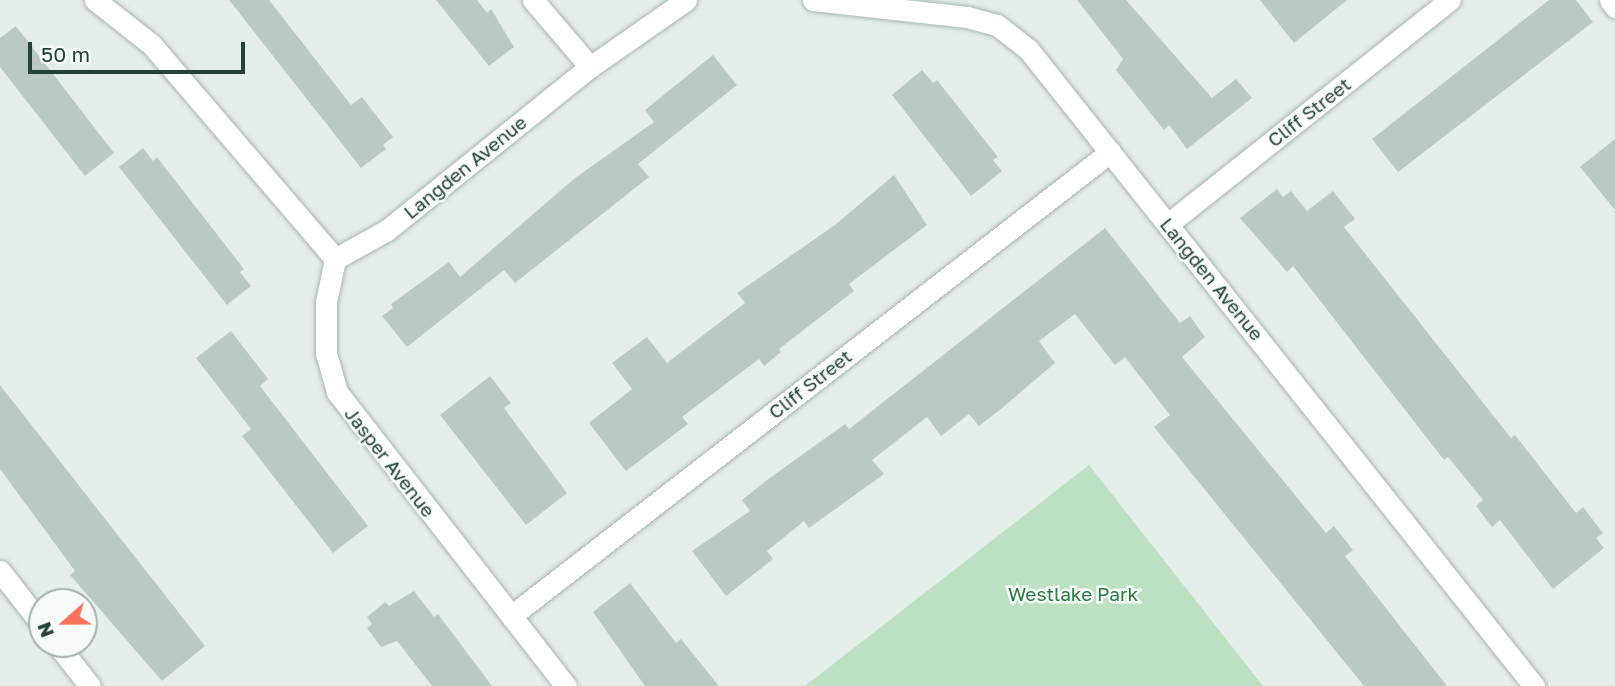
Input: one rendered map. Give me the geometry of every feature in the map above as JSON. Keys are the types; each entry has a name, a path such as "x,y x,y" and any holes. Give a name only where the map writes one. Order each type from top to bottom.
{"street":[{"path":"95,0 151,44 335,259"},
{"path":"533,0 590,67"},
{"name":"Langden Avenue","path":"335,259 387,230 590,67 685,0"},
{"name":"Langden Avenue","path":"813,0 997,25 1028,49 1534,686"},
{"name":"Cliff Street","path":"1168,224 1450,0"},
{"path":"1609,0 1615,7"},
{"name":"Cliff Street","path":"511,616 1110,152"},
{"name":"Jasper Avenue","path":"335,259 326,302 326,353 337,392 566,686"},
{"path":"0,571 28,607"},
{"path":"68,658 90,686"}],"green space":[{"name":"Westlake Park","path":"1089,465 1263,686 805,686"}],"building":[{"path":"229,0 269,0 351,105 362,97 393,137 383,145 386,149 361,168"},
{"path":"436,0 477,0 487,13 491,9 514,47 489,66"},
{"path":"1077,0 1126,0 1212,98 1236,79 1252,98 1187,149 1169,125 1164,130 1116,70 1123,59"},
{"path":"1260,0 1347,0 1294,43"},
{"path":"1549,0 1576,0 1593,22 1398,172 1372,139"},
{"path":"16,26 114,153 85,176 0,67 0,38"},
{"path":"713,55 737,85 638,164 649,177 515,283 504,270 407,347 382,316 393,308 391,304 449,262 460,277 575,178 654,122 645,110"},
{"path":"922,70 933,83 937,80 998,157 993,160 1002,171 971,196 892,95"},
{"path":"1615,139 1615,210 1580,167"},
{"path":"143,148 153,161 157,157 244,269 240,272 251,286 227,305 119,167"},
{"path":"894,175 927,225 849,284 854,291 779,349 781,352 764,366 759,359 682,417 688,424 626,471 589,423 632,389 612,363 647,337 667,363 745,303 737,293 835,225"},
{"path":"1277,189 1283,197 1291,191 1307,211 1333,191 1355,219 1344,227 1511,438 1515,435 1576,513 1583,507 1603,533 1596,538 1604,548 1553,589 1500,520 1492,527 1476,506 1483,500 1448,457 1444,460 1293,266 1287,272 1240,218"},
{"path":"1105,228 1180,323 1190,316 1205,337 1182,357 1326,533 1334,526 1353,550 1345,556 1447,686 1364,686 1154,427 1170,415 1125,357 1115,365 1075,314 1039,341 1055,363 1002,408 979,426 969,414 941,436 927,417 872,460 884,474 809,528 804,521 767,551 773,559 726,596 692,551 750,511 742,500 767,480 845,424 849,429"},
{"path":"231,331 268,379 260,386 368,526 333,553 242,436 251,429 196,358"},
{"path":"490,376 511,403 504,408 567,493 526,525 440,415"},
{"path":"0,385 205,646 162,681 98,607 98,588 81,588 70,575 75,571 0,469"},
{"path":"630,583 676,643 681,639 719,686 645,686 593,612"},
{"path":"414,591 434,617 438,614 492,686 432,686 397,641 381,647 367,628 372,624 367,617 385,602 389,606"}]}
